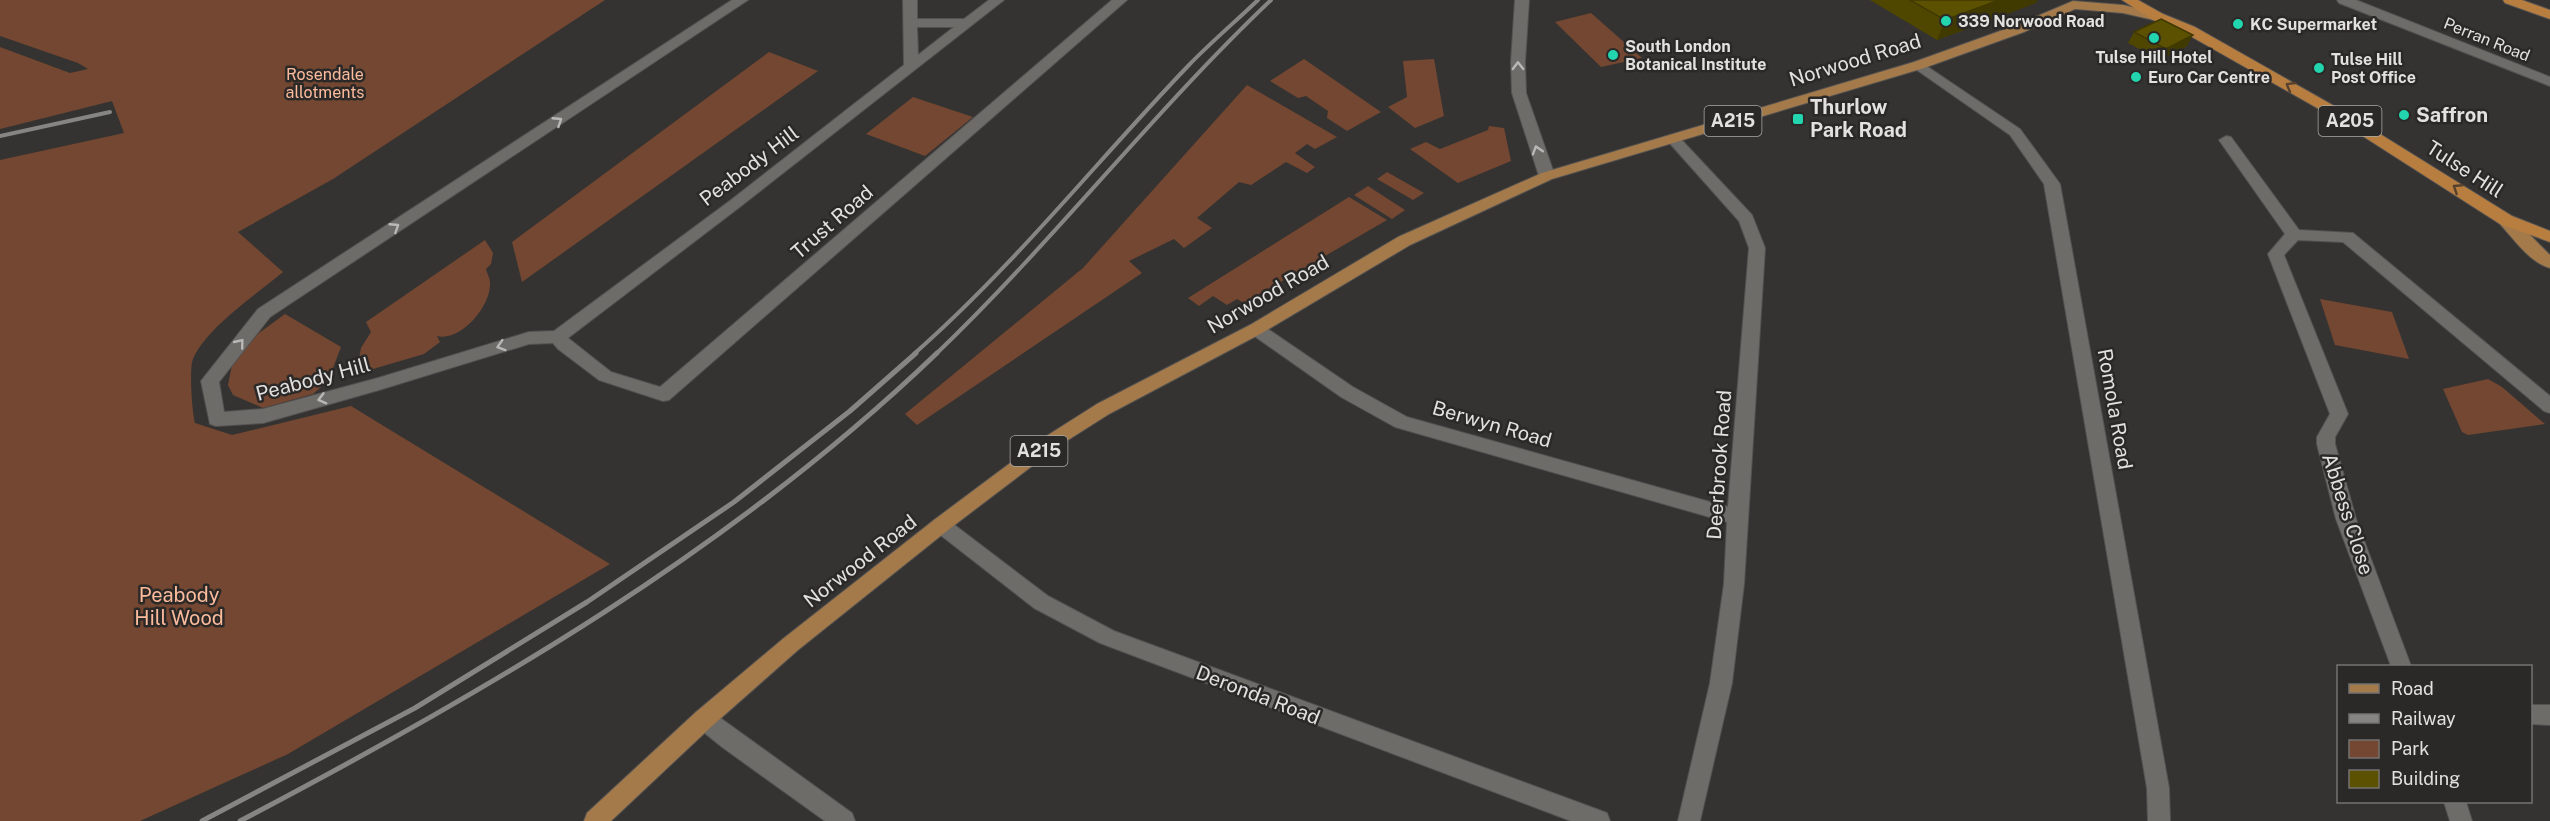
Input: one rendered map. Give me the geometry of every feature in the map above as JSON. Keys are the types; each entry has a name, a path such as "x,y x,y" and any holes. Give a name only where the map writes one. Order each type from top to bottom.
{"highway":[{"name":"Tulse Hill","path":"2129,0 2158,17 2190,30 2338,114 2506,220"},
{"name":"A205","path":"2154,0 2190,30"},
{"path":"2510,0 2550,15"},
{"name":"A205","path":"2506,220 2550,237"}],"main road":[{"name":"Norwood Road","path":"595,821 704,719 791,644 941,525 1051,442 1103,409 1256,329 1404,241 1547,176 1919,65 2019,29 2074,2 2158,17"},
{"name":"Tulse Hill","path":"2506,220 2528,245 2550,263"}],"street":[{"name":"Peabody Hill","path":"741,0 264,313 210,381 216,419 263,416 379,384 529,338 558,337 997,0"},
{"path":"910,0 911,68"},
{"name":"Trust Road","path":"558,337 564,345 605,376 663,395 1120,0"},
{"path":"1522,0 1518,62 1519,93 1547,176"},
{"name":"Perran Road","path":"2344,0 2550,82"},
{"path":"910,23 968,23"},
{"name":"Romola Road","path":"1919,65 2015,132 2052,184 2158,788 2159,821"},
{"name":"Deerbrook Road","path":"1672,139 1746,219 1757,248 1734,584 1721,683 1689,821"},
{"path":"2226,140 2294,235 2347,237 2550,406"},
{"name":"Abbess Close","path":"2294,235 2276,254 2339,414 2326,437 2326,444 2346,519 2401,665"},
{"name":"Berwyn Road","path":"1256,329 1347,392 1401,422 1737,517"},
{"name":"Deronda Road","path":"941,525 1041,602 1107,638 1599,821"},
{"path":"2532,714 2550,715"},
{"path":"704,719 844,821"},
{"path":"2455,803 2461,821"}],"green space":[{"name":"Peabody Hill Wood","path":"0,0 605,0 333,179 238,232 283,272 233,312 209,335 193,359 191,380 195,423 232,435 351,406 610,564 288,754 140,821 0,821 0,160 124,133 112,101 0,129 0,47 70,73 88,69 78,63 0,36"},
{"path":"1591,13 1642,58 1601,67 1555,22"},
{"path":"769,52 818,71 522,282 512,242"},
{"path":"1304,59 1381,112 1347,131 1327,118 1328,111 1306,96 1298,98 1270,81"},
{"path":"1434,59 1444,116 1415,128 1388,107 1407,97 1403,61"},
{"path":"1247,85 1337,137 1315,149 1307,144 1295,153 1315,167 1307,173 1286,162 1251,185 1239,182 1197,218 1212,228 1184,248 1174,239 1129,261 1142,273 917,425 905,414 1083,268"},
{"path":"913,97 973,117 925,156 866,134"},
{"path":"1489,126 1504,128 1511,161 1458,183 1410,149 1426,142 1440,149 1488,130"},
{"path":"1387,172 1424,193 1413,200 1377,179"},
{"path":"1368,186 1405,210 1392,219 1354,195"},
{"path":"1349,197 1387,220 1244,303 1237,299 1227,305 1213,296 1199,306 1188,298"},
{"path":"485,240 493,253 491,264 486,269 490,280 489,291 486,301 473,320 456,333 437,336 440,342 424,354 356,374 361,348 371,332 366,322"},
{"path":"2320,299 2392,312 2409,359 2335,345"},
{"path":"285,314 341,347 328,381 313,394 263,408 233,395 228,385 233,360 259,333"},
{"path":"2488,379 2502,387 2545,424 2468,435 2462,432 2443,389"}],"building":[{"path":"1910,0 1999,0 1945,20"},
{"path":"2161,19 2193,35 2166,49 2134,32"}],"railway":[{"path":"914,354 1020,250 1188,66 1258,0"},
{"path":"937,353 1021,267 1185,87 1271,0"},
{"path":"0,136 110,112"},
{"path":"202,821 415,708 587,602 734,502 850,411 916,353"},
{"path":"240,821 333,772 516,667 693,552 777,490 859,424 937,353"}],"place":[{"name":"339 Norwood Road","path":"1946,21"},
{"name":"KC Supermarket","path":"2238,24"},
{"name":"Tulse Hill Hotel","path":"2154,38"},
{"name":"South London Botanical Institute","path":"1613,55"},
{"name":"Tulse Hill Post Office","path":"2319,68"},
{"name":"Euro Car Centre","path":"2136,77"},
{"name":"Saffron","path":"2404,115"},
{"name":"Thurlow Park Road","path":"1798,119"}],"park label":[{"name":"Rosendale allotments","path":"325,83"}]}
